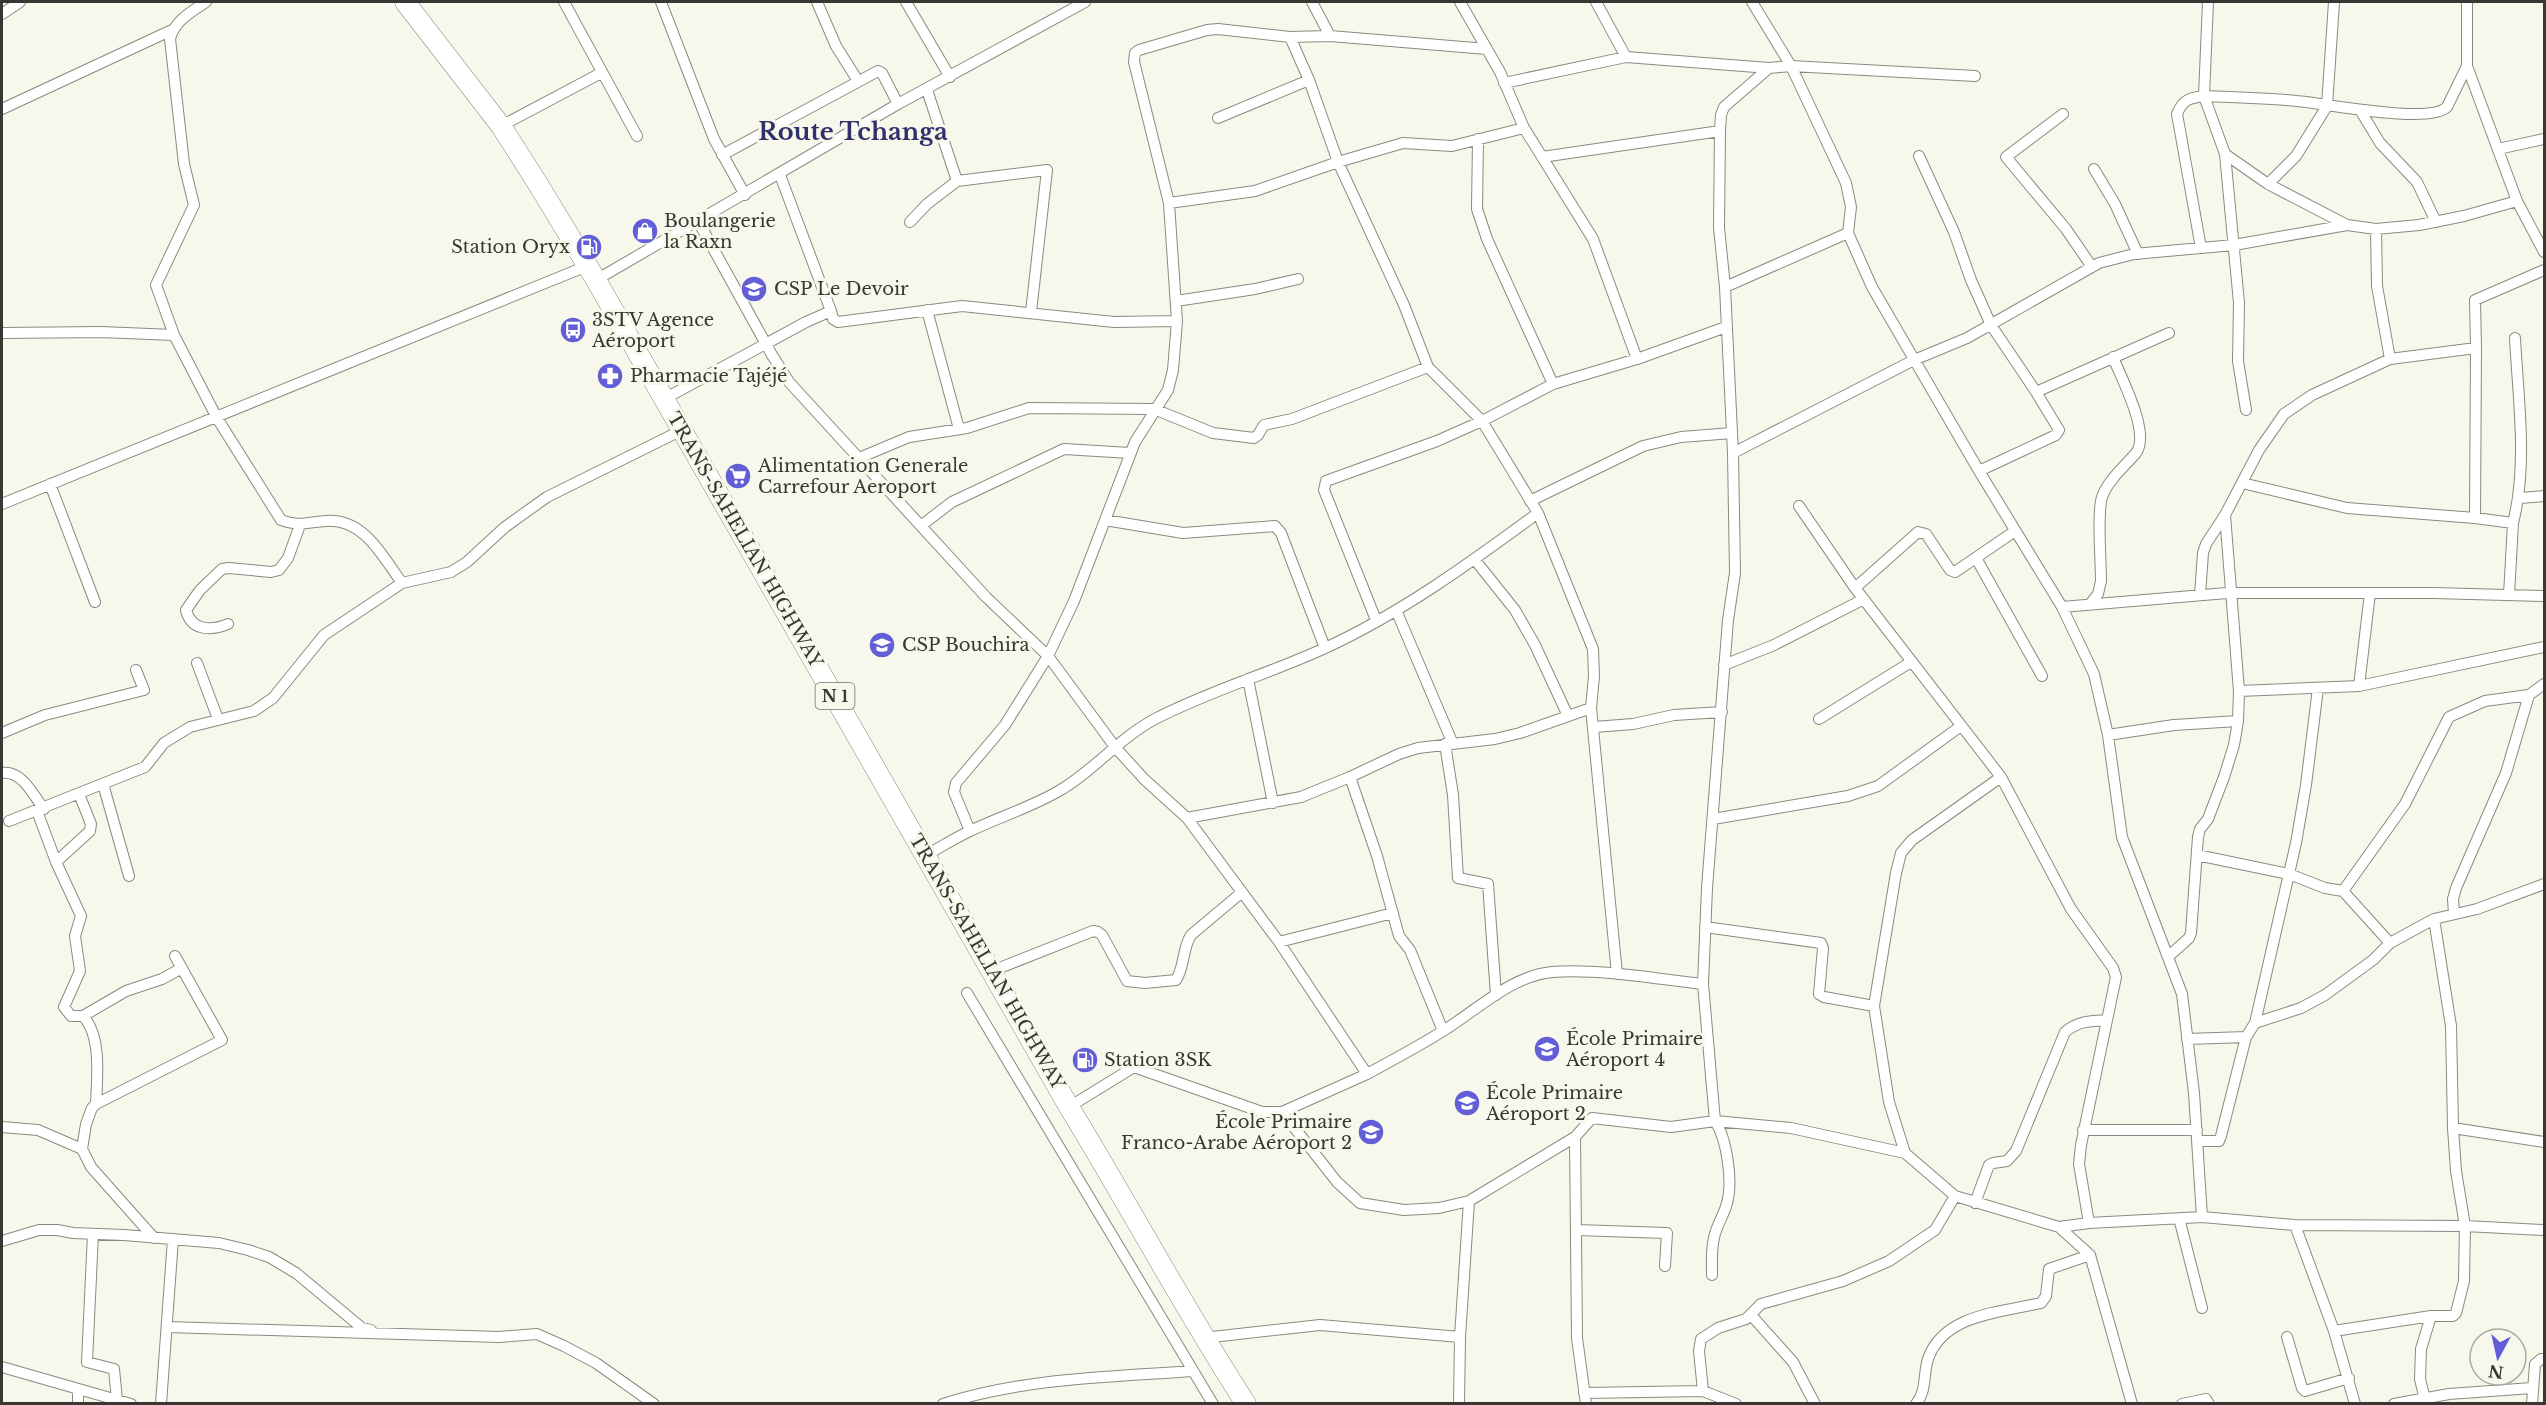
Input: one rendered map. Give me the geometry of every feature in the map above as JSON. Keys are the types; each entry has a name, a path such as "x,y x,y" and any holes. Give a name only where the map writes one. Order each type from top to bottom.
{"highway":[{"name":"TRANS-SAHELIAN HIGHWAY","path":"405,2 501,126 591,273 1069,1107 1135,1215 1203,1338 1246,1404"}],"street":[{"path":"2,14 20,2"},
{"path":"2,109 172,30 179,21 206,2"},
{"path":"564,2 637,136"},
{"path":"664,2 722,154 745,195"},
{"path":"817,2 836,46 858,81"},
{"path":"906,2 950,77"},
{"path":"2,504 217,417 591,273 745,195 898,104 1085,2"},
{"path":"1312,2 1329,36"},
{"path":"1460,2 1487,49 1524,128 1593,238 1637,359"},
{"path":"1596,2 1626,57"},
{"path":"1752,2 1791,66 1846,183 1851,207 1848,233 1872,287 1979,471 2062,607 2094,674 2108,735 2122,837 2182,994 2197,1135 2202,1217"},
{"path":"2208,2 2204,96 2225,154 2239,315 2238,361 2246,410"},
{"path":"2268,184 2296,156 2327,106 2334,2"},
{"path":"2467,2 2467,66 2517,201 2544,252"},
{"path":"172,30 170,49 184,164 194,206 156,285 174,335 217,417 281,520 300,525 329,520 361,530 402,583"},
{"path":"969,831 954,792 956,783 1005,725 1048,656 1074,601 1130,453 1154,409 1168,390 1172,379 1177,321 1169,203 1134,62 1135,53 1207,30 1230,30 1290,37 1329,36 1487,49"},
{"path":"1290,37 1338,162 1404,305 1428,367 1482,421 1538,513 1593,649 1592,708 1617,974"},
{"path":"1504,83 1626,57 1769,68 1791,66 1975,76"},
{"path":"2201,248 2177,114 2181,103 2187,99 2204,96 2301,101 2360,110 2429,114 2442,111 2467,66"},
{"path":"1712,1275 1714,1237 1730,1191 1726,1148 1722,1133 1715,1121 1703,984 1724,665 1735,573 1734,453 1725,287 1719,228 1720,131 1724,107 1769,68"},
{"path":"722,154 880,71 898,104"},
{"path":"501,126 601,73"},
{"path":"1218,118 1308,80"},
{"path":"927,90 957,182"},
{"path":"2360,110 2380,143 2417,182 2436,222"},
{"path":"2064,114 2006,157 2066,229 2092,267"},
{"path":"1169,203 1255,192 1338,162 1403,143 1416,142 1443,146 1524,128"},
{"path":"1542,157 1720,131"},
{"path":"1478,139 1477,209 1487,238 1554,384"},
{"path":"2498,148 2544,139"},
{"path":"2225,154 2268,184 2347,225"},
{"path":"1919,156 1954,232 1971,280 1991,325 2058,427 2058,433 1979,471"},
{"path":"2094,169 2115,204 2138,254"},
{"path":"910,222 927,204 957,182 1047,170 1031,312"},
{"path":"780,175 833,320 838,322 962,306 1114,322 1177,321"},
{"path":"1734,453 1914,360 1949,347 2108,260 2138,254 2234,245 2347,225 2376,229 2436,222 2517,201"},
{"path":"698,220 789,382 987,597 1048,656 1115,747 1144,779 1187,818 1279,942 1367,1074"},
{"path":"2376,229 2377,286 2390,359"},
{"path":"1725,287 1848,233"},
{"path":"2475,518 2476,348 2473,305 2475,300 2544,270"},
{"path":"1176,301 1255,289 1298,279"},
{"path":"927,310 959,429"},
{"path":"664,399 766,343 831,311"},
{"path":"1376,620 1323,484 1422,447 1482,421 1554,384 1637,359 1726,327"},
{"path":"2,333 59,331 174,335"},
{"path":"2036,392 2169,333"},
{"path":"2509,595 2513,524 2520,498 2520,435 2515,338"},
{"path":"2200,595 2203,553 2206,544 2276,424 2290,409 2312,395 2390,359 2476,348"},
{"path":"2091,604 2098,594 2101,581 2102,498 2109,484 2137,451 2141,442 2138,419 2113,357"},
{"path":"859,458 909,437 959,429 1029,408 1154,409 1213,433 1254,438 1264,425 1292,419 1428,367"},
{"path":"9,821 145,767 170,737 190,727 254,711 273,698 324,635 402,583 451,572 467,562 505,527 547,497 682,430"},
{"path":"1530,501 1643,446 1681,437 1732,433"},
{"path":"922,525 952,502 1064,448 1130,453"},
{"path":"2242,483 2347,508 2475,518 2513,524"},
{"path":"50,484 95,602"},
{"path":"2520,498 2544,496"},
{"path":"1799,507 1855,588 2001,777 2071,909 2113,968 2116,977 2079,1164 2089,1223"},
{"path":"926,855 969,831 1026,808 1058,792 1087,773 1115,747 1153,720 1325,648 1396,610 1475,560 1538,513"},
{"path":"2169,956 2189,938 2191,933 2200,829 2208,819 2224,777 2234,745 2238,721 2240,691 2225,515"},
{"path":"1105,520 1183,533 1275,526 1281,533 1325,648"},
{"path":"228,624 218,628 200,628 193,624 186,610 200,590 222,569 262,572 279,570 288,558 300,525"},
{"path":"1855,588 1918,532 1926,534 1953,572 2015,531"},
{"path":"1976,558 2042,676"},
{"path":"1475,560 1515,610 1535,645 1568,716"},
{"path":"2062,607 2232,594 2370,593 2544,597"},
{"path":"2359,686 2370,593"},
{"path":"1724,665 1758,653 1864,599"},
{"path":"1396,610 1449,744 1458,878 1488,884 1496,995"},
{"path":"2240,691 2359,686 2544,647"},
{"path":"1819,720 1911,662"},
{"path":"197,663 218,719"},
{"path":"2,733 45,715 144,690 136,670"},
{"path":"1248,679 1273,803"},
{"path":"2343,891 2405,804 2449,717 2485,701 2529,696 2544,684"},
{"path":"2084,1130 2197,1135 2215,1142 2219,1141 2246,1037 2256,1023 2289,874 2306,785 2318,688"},
{"path":"2454,914 2453,899 2456,888 2506,773 2529,696"},
{"path":"1187,818 1273,803 1316,792 1399,754 1431,745 1495,739 1520,733 1592,708"},
{"path":"1594,727 1633,724 1668,716 1722,712"},
{"path":"2108,735 2174,725 2238,721"},
{"path":"1713,819 1848,796 1878,786 1961,726"},
{"path":"2,773 10,772 18,775 41,810 56,862 81,916 75,936 80,971 64,1007 71,1016 83,1016 126,991 162,979 182,968"},
{"path":"1350,777 1399,936 1410,950 1443,1031"},
{"path":"1905,1153 1888,1102 1874,1006 1882,945 1901,853 1912,840 2001,777"},
{"path":"103,784 129,876"},
{"path":"56,862 90,831 91,824 79,794"},
{"path":"2197,855 2289,874 2325,888 2343,891 2390,943"},
{"path":"2256,1023 2301,1008 2325,994 2373,960 2390,943 2434,919 2477,909 2544,884"},
{"path":"992,971 1093,931 1102,935 1128,981 1145,983 1176,980 1186,942 1191,935 1241,893"},
{"path":"1279,942 1393,913"},
{"path":"2334,1331 2430,1316 2453,1316 2456,1313 2465,1270 2465,1226 2452,1128 2451,1026 2434,919"},
{"path":"1705,927 1821,943 1823,948 1819,994 1824,997 1874,1006"},
{"path":"154,1238 91,1167 82,1149 86,1124 96,1104 222,1040 175,956"},
{"path":"1069,1107 1134,1067 1262,1112 1282,1112 1367,1074 1443,1031 1496,995 1530,977 1551,972 1617,974 1703,984"},
{"path":"967,993 1213,1404"},
{"path":"83,1016 88,1022 97,1052 96,1104"},
{"path":"1975,1203 1989,1165 1993,1162 2007,1161 2016,1151 2065,1032 2080,1022 2107,1020"},
{"path":"2187,1039 2246,1037"},
{"path":"1282,1112 1337,1182 1360,1203 1404,1210 1439,1208 1469,1201 1575,1137 1592,1118 1671,1127 1715,1121 1791,1128 1905,1153 1956,1196 2059,1227 2090,1255 2132,1404"},
{"path":"2,1127 38,1130 82,1149"},
{"path":"2452,1128 2544,1142"},
{"path":"1575,1137 1577,1338 1585,1398 1702,1391 1736,1404"},
{"path":"1702,1391 1699,1342 1718,1328 1746,1319 1761,1304 1843,1281 1889,1262 1935,1230 1956,1196"},
{"path":"1459,1404 1460,1337 1469,1201"},
{"path":"2059,1227 2089,1223 2202,1217 2295,1225 2465,1226 2544,1230"},
{"path":"2180,1218 2202,1308"},
{"path":"2295,1225 2334,1331 2355,1404"},
{"path":"2,1241 39,1230 219,1243 269,1257 296,1273 362,1328 382,1333"},
{"path":"1576,1230 1667,1233 1665,1266"},
{"path":"93,1234 87,1362 114,1369 117,1400"},
{"path":"161,1404 173,1239"},
{"path":"1916,1404 1922,1396 1927,1360 1934,1345 1948,1330 1968,1319 2041,1303 2046,1296 2049,1269 2090,1255"},
{"path":"1751,1315 1793,1362 1815,1404"},
{"path":"2426,1401 2420,1378 2421,1349 2430,1316"},
{"path":"1203,1338 1320,1326 1460,1337"},
{"path":"166,1327 499,1337 537,1334 596,1363 654,1404"},
{"path":"2287,1337 2302,1388 2305,1391 2349,1378"},
{"path":"2532,1404 2535,1364 2544,1359"},
{"path":"2,1367 131,1404"},
{"path":"943,1404 971,1395 1032,1383 1193,1371"},
{"path":"2394,1404 2426,1401 2449,1394 2532,1388"},
{"path":"78,1389 78,1404"},
{"path":"2182,1404 2206,1399 2210,1404"}],"place":[{"name":"Boulangerie la Raxn","path":"645,231"},
{"name":"Station Oryx","path":"589,247"},
{"name":"CSP Le Devoir","path":"754,289"},
{"name":"3STV Agence Aéroport","path":"573,330"},
{"name":"Pharmacie Tajéjé","path":"610,376"},
{"name":"Alimentation Generale Carrefour Aeroport","path":"738,476"},
{"name":"CSP Bouchira","path":"882,645"},
{"name":"École Primaire Aéroport 4","path":"1547,1049"},
{"name":"Station 3SK","path":"1085,1060"},
{"name":"École Primaire Aéroport 2","path":"1467,1103"},
{"name":"École Primaire Franco-Arabe Aéroport 2","path":"1371,1132"}],"district":[{"name":"Route Tchanga","path":"853,131"}]}
